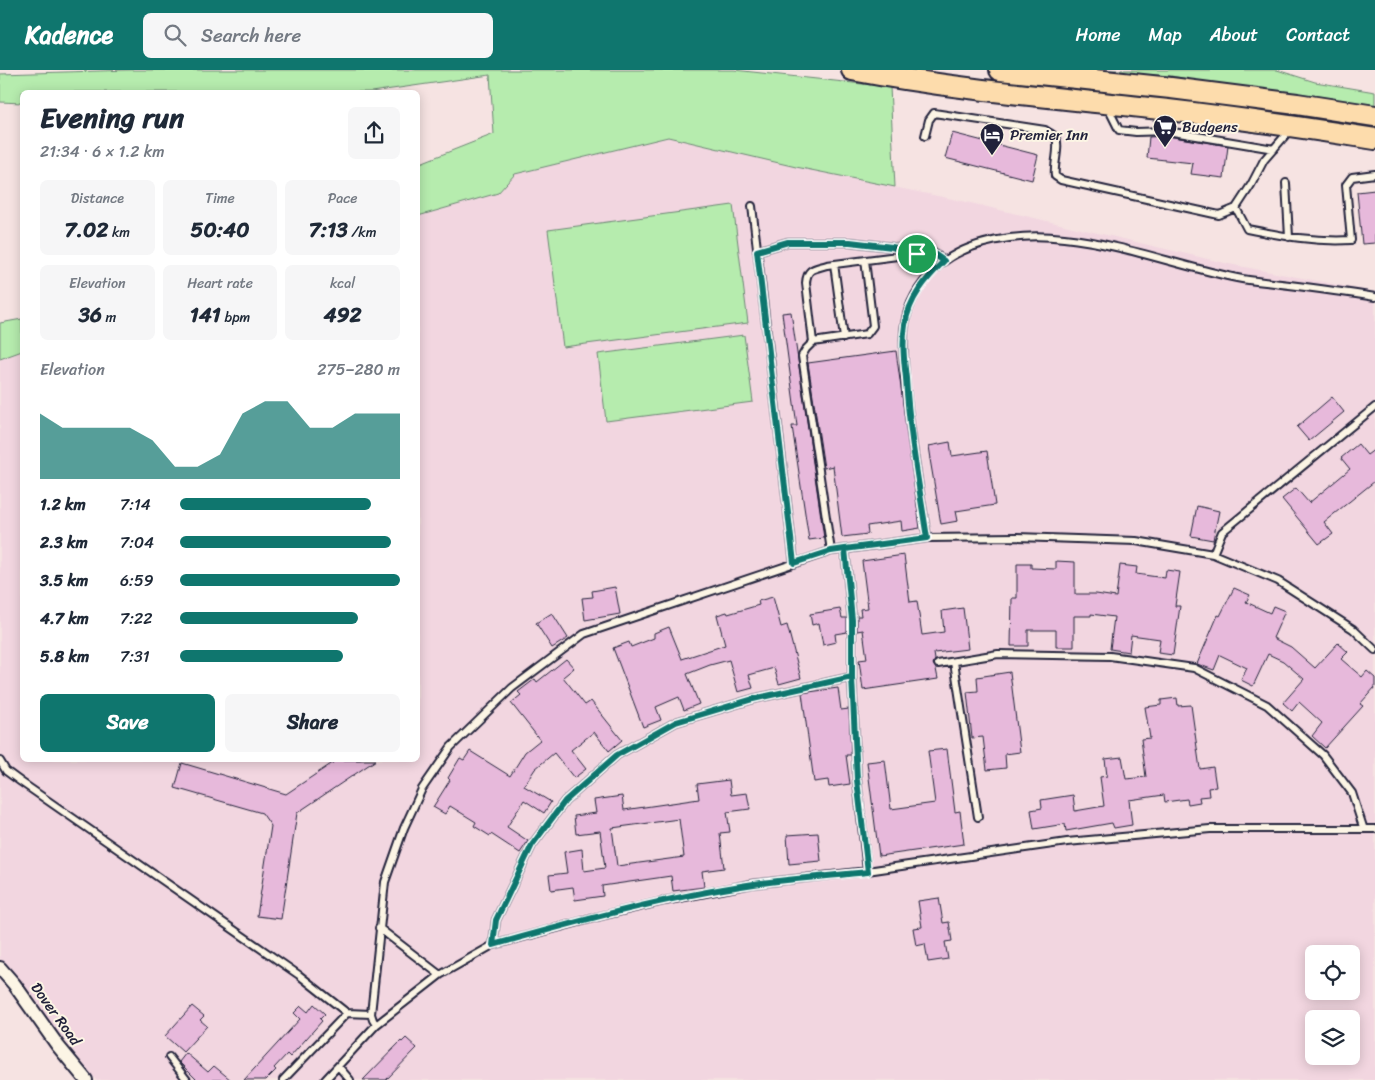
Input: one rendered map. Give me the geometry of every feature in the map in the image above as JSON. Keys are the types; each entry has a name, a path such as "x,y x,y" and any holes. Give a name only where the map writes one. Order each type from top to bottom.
{"highway":[{"path":"852,70 888,77 1293,126 1375,139"},
{"path":"1000,70 1171,88 1375,116"}],"street":[{"name":"Dover Road","path":"0,968 14,984 58,1046 86,1080"}],"lane":[{"path":"1105,103 1119,130 1136,132 1167,131 1274,149"},
{"path":"925,136 929,120 934,113 1045,130 1056,137 1058,144 1054,169 1055,176 1061,180 1219,215 1236,208 1264,160 1293,126"},
{"path":"1236,208 1247,229 1304,240 1351,240 1346,185 1352,176 1375,174"},
{"path":"1286,183 1289,237"},
{"path":"752,206 794,563"},
{"path":"927,538 907,403 903,345 905,323 916,294 927,277 944,261 967,248 997,240 1033,237 1063,238 1105,245 1238,278 1375,297"},
{"path":"757,251 788,242 850,242 892,247 917,254"},
{"path":"813,342 806,284 807,275 812,269 834,264 917,254 934,254 944,261"},
{"path":"831,551 802,356 813,342 867,334 873,326 865,260"},
{"path":"834,264 844,338"},
{"path":"1213,554 1222,532 1375,407"},
{"path":"376,1025 371,1014 385,882 404,828 422,789 451,747 512,688 584,634 831,551 927,538 1018,537 1136,541 1213,554 1278,581 1353,629 1375,650"},
{"path":"845,549 852,620 852,677 857,780 868,872"},
{"path":"938,664 998,654 1110,656 1194,668 1267,705 1322,755 1352,793 1362,827"},
{"path":"954,662 978,817"},
{"path":"493,945 496,920 532,845 565,801 617,755 676,722 753,699 852,677"},
{"path":"0,761 6,771 21,782 300,975 347,1013 371,1014"},
{"path":"325,1080 376,1025 440,975 493,945 601,916 752,884 868,872 1067,842 1210,829 1362,827 1375,829"},
{"path":"379,928 440,975"},
{"path":"283,1080 347,1013"},
{"path":"169,1057 187,1080"},
{"path":"338,1066 350,1080"}],"shaded area":[{"path":"668,137 796,167 962,201 1229,264 1375,292 1375,1080 96,1080 0,959 0,359 20,352 20,762 420,762 420,215 498,193 515,174"}],"green space":[{"path":"131,70 734,70 890,87 895,187 796,167 668,137 515,174 498,193 420,215 420,163 494,134 490,75 385,90 20,90 20,103 0,102 0,74"},
{"path":"1078,70 1277,70 1315,82 1375,92 1375,111 1171,76"},
{"path":"733,205 748,323 563,347 548,230"},
{"path":"20,319 20,352 0,359 0,323"},
{"path":"744,335 753,402 606,421 598,354"}],"building":[{"name":"Premier Inn","path":"952,133 1038,155 1032,180 945,158"},
{"path":"1167,136 1228,146 1224,178 1191,174 1193,163 1147,158 1149,137"},
{"path":"1375,190 1375,243 1362,244 1357,192"},
{"path":"791,312 824,538 809,540 792,426 797,426 782,313"},
{"path":"896,351 920,528 902,531 901,521 867,526 868,534 842,537 833,466 824,468 808,363"},
{"path":"1332,397 1344,412 1309,441 1297,427"},
{"path":"950,442 952,456 987,451 995,505 956,511 958,521 941,524 929,446"},
{"path":"1358,444 1367,455 1375,449 1375,481 1324,522 1333,534 1319,544 1282,499 1296,488 1309,503 1350,469 1341,458"},
{"path":"1197,506 1219,511 1213,540 1191,536"},
{"path":"904,555 910,602 917,601 922,635 944,632 942,611 963,608 968,649 934,653 935,660 933,664 938,679 863,690 859,660 867,659 863,630 857,631 857,616 861,616 860,609 868,608 862,561"},
{"path":"1056,561 1075,562 1075,594 1096,594 1116,597 1120,565 1137,567 1136,574 1165,578 1166,570 1180,572 1175,606 1180,606 1173,655 1158,653 1160,639 1131,635 1129,652 1110,649 1114,617 1091,614 1091,616 1074,616 1074,647 1056,647 1056,630 1028,630 1028,646 1011,646 1012,598 1017,598 1017,564 1031,564 1031,568 1056,569"},
{"path":"615,587 620,614 585,620 582,598 593,597 592,591"},
{"path":"1234,588 1250,595 1246,602 1270,613 1273,606 1285,611 1273,638 1291,647 1315,668 1338,643 1348,652 1341,659 1362,677 1367,671 1375,678 1375,687 1360,704 1363,706 1325,748 1312,736 1322,723 1299,702 1292,711 1283,703 1304,679 1283,661 1268,654 1253,686 1241,680 1247,668 1220,655 1214,670 1197,664 1218,615 1220,616"},
{"path":"773,597 781,627 787,625 801,678 779,684 774,668 749,675 753,688 738,692 729,660 710,665 687,674 699,704 684,710 679,697 656,707 661,720 643,727 613,648 629,642 631,647 654,638 654,633 669,627 682,659 725,645 717,615 727,612 728,614 759,605 758,601"},
{"path":"840,609 842,618 847,618 847,632 835,634 836,642 823,645 819,623 812,625 810,614"},
{"path":"552,613 568,638 552,648 536,623"},
{"path":"566,659 574,668 563,677 585,705 591,701 622,740 609,751 594,732 571,750 586,769 574,778 554,753 535,769 524,786 551,802 544,813 524,800 507,827 528,841 520,853 491,834 490,836 474,826 476,822 450,806 445,814 433,807 450,780 448,778 460,758 464,760 470,751 510,776 525,752 540,740 511,703 521,695 518,692 535,679 537,682"},
{"path":"1010,672 1020,752 1005,754 1006,768 987,770 983,737 972,738 967,692 978,691 977,677"},
{"path":"838,688 841,710 849,709 851,755 846,755 850,784 829,787 828,780 814,782 802,693"},
{"path":"1177,698 1178,706 1191,705 1200,769 1213,767 1216,787 1208,788 1209,796 1199,797 1200,802 1188,804 1187,799 1165,802 1164,795 1129,800 1132,825 1114,828 1112,823 1066,831 1065,824 1034,829 1031,810 1042,808 1041,800 1073,795 1075,811 1104,806 1100,777 1107,776 1105,759 1122,757 1126,779 1146,777 1141,739 1150,738 1145,707 1161,705 1161,700"},
{"path":"947,749 955,812 960,811 964,844 879,856 867,762 885,760 891,809 935,803 928,751"},
{"path":"334,762 373,762 297,813 281,919 257,916 271,826 262,813 175,788 182,763 286,794"},
{"path":"729,780 731,795 747,793 750,809 727,812 730,832 720,833 724,868 702,871 704,887 673,891 671,876 602,886 603,896 575,900 573,887 551,890 549,875 567,873 564,852 582,849 584,871 605,868 600,831 576,834 574,816 596,813 594,800 622,796 624,810 699,799 697,784","holes":["679,819 684,857 617,866 612,828"]},
{"path":"818,833 821,861 789,864 787,835"},
{"path":"939,898 943,923 949,922 952,941 945,942 948,959 928,962 925,944 916,946 913,928 922,927 918,901"},
{"path":"314,1004 325,1014 320,1019 322,1021 290,1057 287,1054 266,1080 244,1080 300,1019 294,1013 301,1006 308,1012"},
{"path":"192,1006 204,1016 200,1020 207,1026 183,1052 165,1036"},
{"path":"406,1038 417,1048 386,1080 363,1080 401,1041"},
{"path":"186,1053 208,1072 214,1066 231,1080 197,1080 179,1062"}],"place":[{"name":"Budgens","path":"1165,148"},
{"name":"Premier Inn","path":"992,156"}],"route":[{"path":"917,254 892,247 850,242 788,242 757,251 794,563 831,551 845,549 852,620 852,677 857,780 868,872 752,884 601,916 493,945 496,920 532,845 565,801 617,755 676,722 753,699 852,677 852,620 845,549 927,538 907,403 903,345 905,323 916,294 927,277 944,261 940,256 934,254 917,254"}]}
